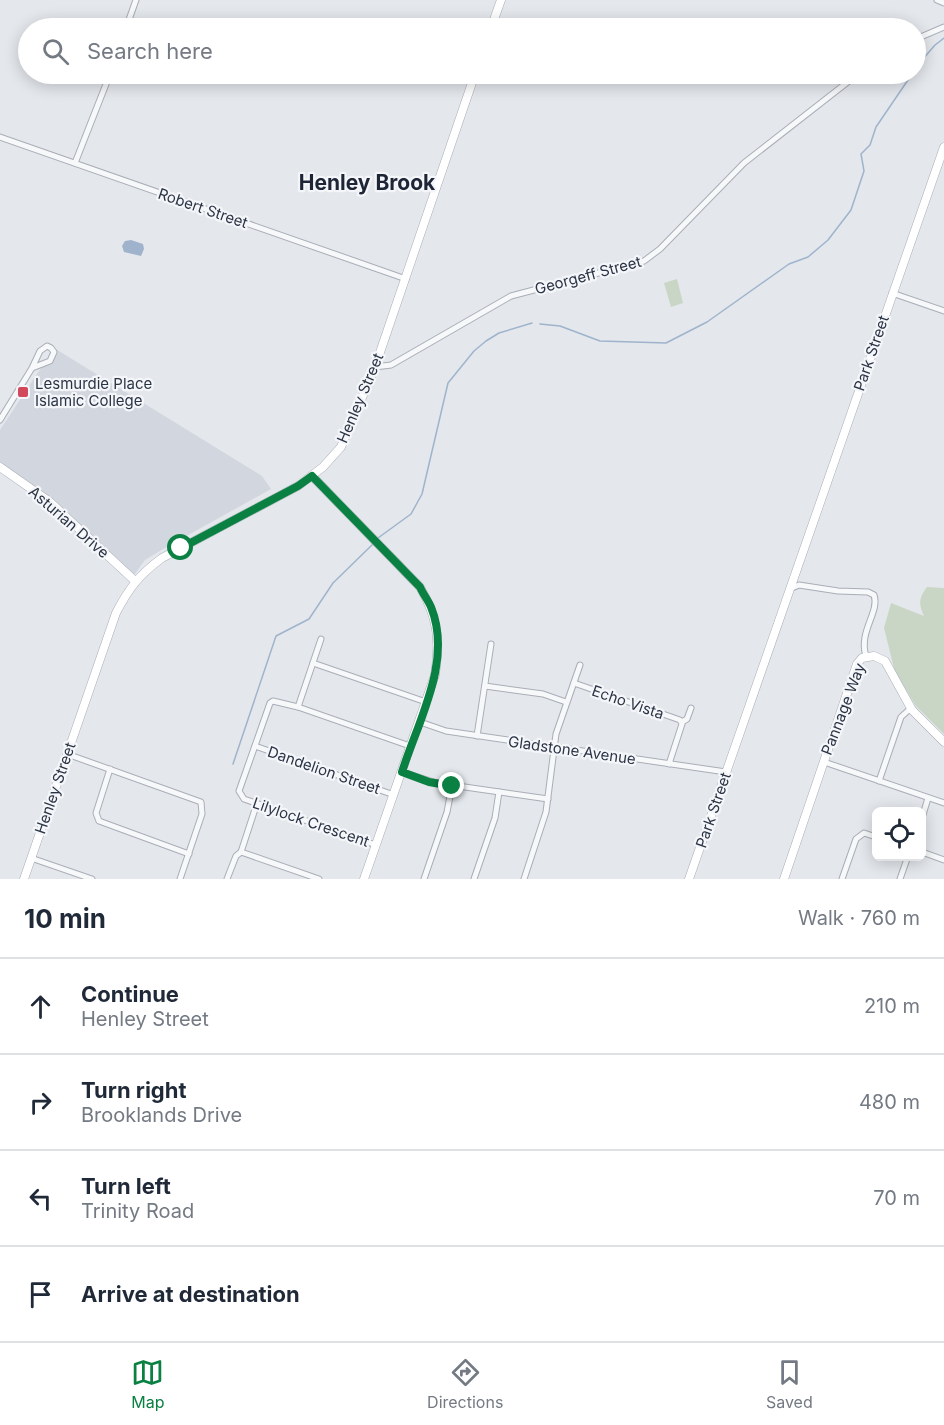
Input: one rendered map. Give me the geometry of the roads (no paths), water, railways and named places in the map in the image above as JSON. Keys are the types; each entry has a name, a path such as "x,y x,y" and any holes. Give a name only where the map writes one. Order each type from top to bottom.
{"street":[{"path":"130,18 136,0"},
{"path":"495,18 501,0"},
{"path":"937,0 944,3"},
{"path":"926,34 944,27"},
{"path":"75,163 106,84"},
{"name":"Henley Street","path":"24,879 116,613 135,581 162,558 298,486 312,476 341,447 375,367 472,84"},
{"name":"Georgeff Street","path":"375,367 391,365 511,296 644,261 660,249 744,163 845,84"},
{"name":"Robert Street","path":"0,137 406,279"},
{"name":"Park Street","path":"689,879 790,583 944,147"},
{"path":"892,293 944,311"},
{"path":"0,420 32,368"},
{"name":"Asturian Drive","path":"0,467 50,502 135,581"},
{"path":"312,476 420,587 431,606 436,624 438,643 435,675 364,879"},
{"name":"Park Street","path":"784,605 792,588 800,559"},
{"path":"792,588 799,585 838,591 868,592 874,595 876,600 862,640 866,656"},
{"path":"298,706 321,639"},
{"path":"477,736 490,644"},
{"name":"Pannage Way","path":"784,879 857,664 866,656 874,656 885,662 911,708 944,742"},
{"path":"313,663 426,702"},
{"path":"524,879 545,817 556,734 580,665"},
{"name":"Echo Vista","path":"574,683 682,722"},
{"path":"485,686 543,694 566,702"},
{"name":"Lilylock Crescent","path":"376,844 244,799 239,791 270,703 276,700 410,746"},
{"name":"Echo Vista","path":"669,764 682,722 687,719 691,708"},
{"path":"879,781 901,717 911,708"},
{"name":"Gladstone Avenue","path":"420,722 446,731 726,772"},
{"name":"Dandelion Street","path":"255,746 394,795"},
{"path":"67,754 201,802 202,814 180,879"},
{"path":"824,762 944,803"},
{"path":"110,769 96,813 99,821 189,854"},
{"path":"402,772 429,782 548,799"},
{"path":"424,879 449,806 452,786"},
{"path":"474,879 495,818 499,792"},
{"path":"925,807 928,798"},
{"path":"227,879 236,856 242,852 257,803"},
{"path":"842,879 857,837 866,833 872,835"},
{"path":"242,852 319,879"},
{"path":"926,854 944,860"},
{"path":"31,858 92,879"},
{"path":"900,879 906,861"}],"water":[{"path":"131,240 143,244 144,249 141,256 124,252 122,246 125,241"}],"waterway":[{"path":"926,55 944,38"},
{"path":"540,324 560,326 600,341 666,343 707,322 789,264 808,257 828,240 851,210 864,171 861,154 870,145 876,127 905,84"},
{"path":"378,538 411,514 422,494 448,383 474,351 486,341 499,333 532,323"},
{"path":"233,764 276,636 309,619 333,583 373,544"}],"place":[{"name":"Lesmurdie Place Islamic College","path":"23,392"}],"district":[{"name":"Henley Brook","path":"367,182"}]}
